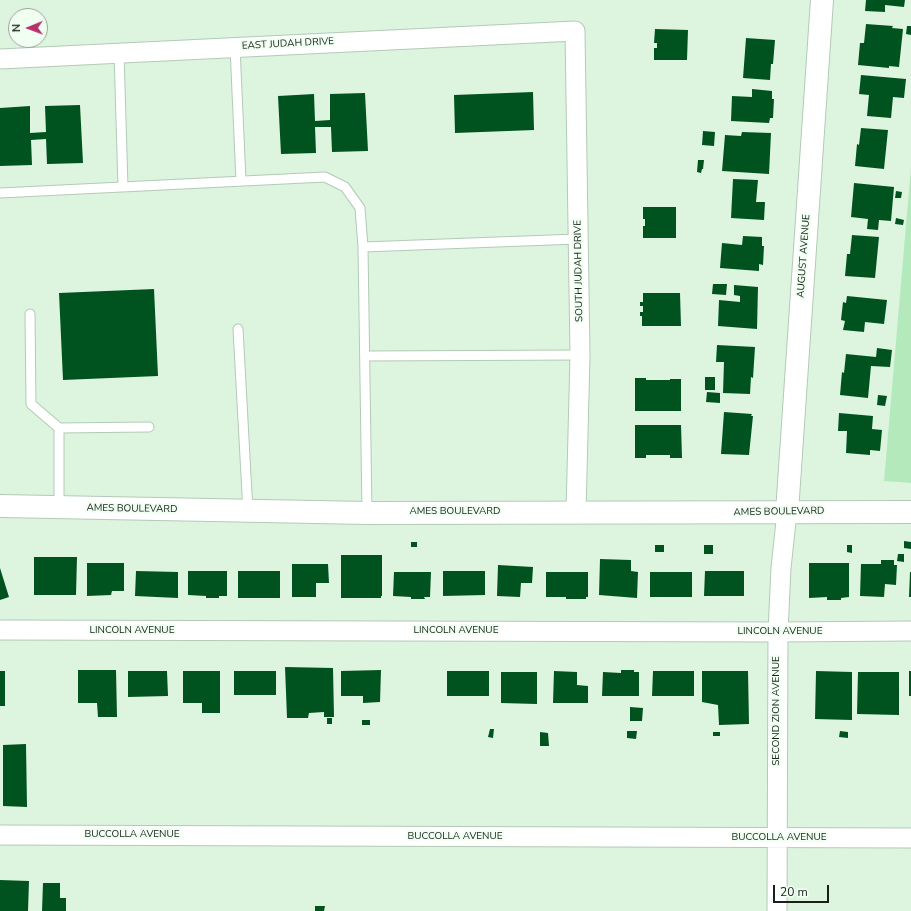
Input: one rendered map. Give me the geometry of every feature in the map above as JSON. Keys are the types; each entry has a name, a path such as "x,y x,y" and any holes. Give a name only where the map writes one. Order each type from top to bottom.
{"street":[{"name":"AUGUST AVENUE","path":"787,512 822,0"},
{"name":"EAST JUDAH DRIVE","path":"0,59 575,30"},
{"name":"SOUTH JUDAH DRIVE","path":"575,30 580,355 576,512"},
{"name":"AMES BOULEVARD","path":"0,506 248,512 367,513 911,512"},
{"name":"SECOND ZION AVENUE","path":"777,911 778,632 781,568 787,512"},
{"name":"LINCOLN AVENUE","path":"0,630 911,631"},
{"name":"BUCCOLLA AVENUE","path":"0,835 911,838"}],"lane":[{"path":"235,47 241,181"},
{"path":"119,53 123,187"},
{"path":"0,193 325,177 345,187 360,208 363,247 367,513"},
{"path":"363,247 578,239"},
{"path":"30,314 31,404 59,428 149,427"},
{"path":"238,329 248,512"},
{"path":"365,356 580,355"},
{"path":"59,428 59,508"}],"green space":[{"path":"911,167 911,483 884,481"}],"building":[{"path":"866,0 905,0 904,7 885,5 885,12 865,11"},
{"path":"866,24 893,26 892,28 903,29 899,67 889,66 889,68 858,65 860,43 864,43"},
{"path":"907,26 911,26 911,35 906,34"},
{"path":"655,29 688,30 687,60 654,60 654,48 657,48 657,43 654,43"},
{"path":"746,38 775,40 770,80 743,78"},
{"path":"861,75 906,79 904,98 893,97 891,118 867,116 869,95 859,94"},
{"path":"752,89 772,91 772,99 774,99 773,118 770,118 769,123 731,121 732,96 752,97"},
{"path":"533,92 534,130 455,133 454,95"},
{"path":"365,93 368,151 332,152 331,127 315,127 316,153 281,154 278,96 314,94 315,121 330,120 330,94"},
{"path":"80,105 83,163 47,164 46,139 31,140 32,165 0,166 0,108 30,106 30,133 46,132 45,106"},
{"path":"861,128 888,130 884,169 855,166 857,144 859,145"},
{"path":"703,131 715,132 714,146 702,145"},
{"path":"742,132 771,133 769,174 722,171 725,135 741,136"},
{"path":"698,160 704,160 701,173 697,172"},
{"path":"733,179 758,180 756,202 765,202 764,220 731,218"},
{"path":"854,183 894,187 891,221 879,220 878,230 867,229 868,219 851,217"},
{"path":"896,191 902,192 901,198 895,198"},
{"path":"643,207 676,207 676,238 643,238 643,226 645,226 645,219 643,219"},
{"path":"896,218 904,220 903,225 895,224"},
{"path":"852,235 879,237 875,278 845,276 847,254 850,254"},
{"path":"743,236 762,237 762,246 764,246 763,265 759,264 759,271 720,268 722,243 742,245"},
{"path":"713,284 727,284 726,295 712,294"},
{"path":"734,285 758,287 757,329 718,326 719,300 740,302 740,296 734,295"},
{"path":"154,289 158,376 63,380 59,293"},
{"path":"643,293 680,293 681,326 642,326 642,316 640,316 640,312 643,312 643,306 640,306 640,302 643,302"},
{"path":"847,296 887,300 884,324 865,322 864,332 843,330 845,321 841,320 843,302 846,303"},
{"path":"717,345 755,347 753,378 751,377 750,394 723,393 724,362 716,362"},
{"path":"877,348 892,350 890,367 871,366 868,398 840,395 842,372 844,373 846,354 876,357"},
{"path":"705,377 715,377 715,390 705,390"},
{"path":"635,378 646,378 646,380 681,379 681,411 635,411"},
{"path":"707,392 720,393 720,403 706,402"},
{"path":"878,395 887,396 885,406 877,405"},
{"path":"724,412 752,414 749,455 721,454"},
{"path":"839,413 873,416 872,429 882,430 880,451 870,450 870,455 846,453 847,431 838,431"},
{"path":"635,425 681,425 682,458 670,458 670,455 646,455 646,458 635,458"},
{"path":"904,541 911,542 911,549 904,548"},
{"path":"411,542 417,542 417,547 411,547"},
{"path":"655,545 664,545 664,552 655,552"},
{"path":"704,545 713,545 713,554 704,554"},
{"path":"847,545 852,545 852,553 847,552"},
{"path":"898,554 904,554 904,562 897,561"},
{"path":"341,555 382,555 381,598 341,598"},
{"path":"34,557 77,557 76,595 34,595"},
{"path":"600,559 631,560 631,571 638,572 637,598 599,595"},
{"path":"881,560 894,560 894,565 897,565 896,585 885,584 884,597 860,596 861,564 881,564"},
{"path":"87,563 124,563 124,591 112,591 111,595 87,596"},
{"path":"809,563 849,563 849,597 841,598 841,600 827,600 827,597 809,598"},
{"path":"292,564 328,564 329,583 316,583 316,597 292,597"},
{"path":"498,565 533,567 532,583 521,583 520,597 497,596"},
{"path":"0,568 9,597 0,600"},
{"path":"136,571 178,572 178,598 135,596"},
{"path":"188,571 227,571 227,596 219,596 219,598 206,598 206,596 188,595"},
{"path":"238,571 280,571 280,598 238,598"},
{"path":"443,571 485,571 485,595 443,596"},
{"path":"705,571 744,571 744,596 704,596"},
{"path":"394,572 431,572 430,597 424,597 425,599 411,599 411,597 393,596"},
{"path":"546,572 588,572 588,597 586,597 586,599 566,599 566,597 546,597"},
{"path":"650,572 692,572 692,597 650,597"},
{"path":"910,572 911,597 909,597"},
{"path":"285,667 333,668 334,717 324,717 324,712 309,713 308,718 287,718"},
{"path":"78,670 116,670 117,717 98,717 97,703 78,703"},
{"path":"381,670 380,702 363,703 363,696 341,696 341,671"},
{"path":"621,670 634,670 634,672 639,672 639,696 602,696 603,672 621,673"},
{"path":"0,671 5,671 5,706 0,706"},
{"path":"128,671 167,671 168,696 128,697"},
{"path":"183,671 220,671 220,713 202,713 202,703 183,703"},
{"path":"234,671 276,671 276,695 234,695"},
{"path":"447,671 489,671 489,696 447,696"},
{"path":"554,671 577,672 577,685 588,686 588,703 553,703"},
{"path":"653,671 694,671 694,696 652,696"},
{"path":"702,671 748,671 749,724 719,725 718,705 702,702"},
{"path":"816,671 852,672 852,720 815,719"},
{"path":"909,671 911,671 911,696 909,696"},
{"path":"501,672 537,672 537,704 501,703"},
{"path":"858,672 899,672 899,715 857,714"},
{"path":"630,707 643,708 642,721 630,721"},
{"path":"327,718 332,718 332,724 327,724"},
{"path":"362,720 370,720 370,725 362,725"},
{"path":"490,729 494,729 493,738 488,737"},
{"path":"627,731 637,731 636,739 627,738"},
{"path":"840,731 848,732 848,738 839,737"},
{"path":"540,732 548,733 549,746 540,746"},
{"path":"713,732 720,732 720,736 713,736"},
{"path":"26,744 27,807 3,806 3,745"},
{"path":"0,880 29,881 28,911 0,911"},
{"path":"43,883 60,883 60,898 66,898 66,911 42,911"},
{"path":"315,906 325,906 324,911 315,911"}]}
